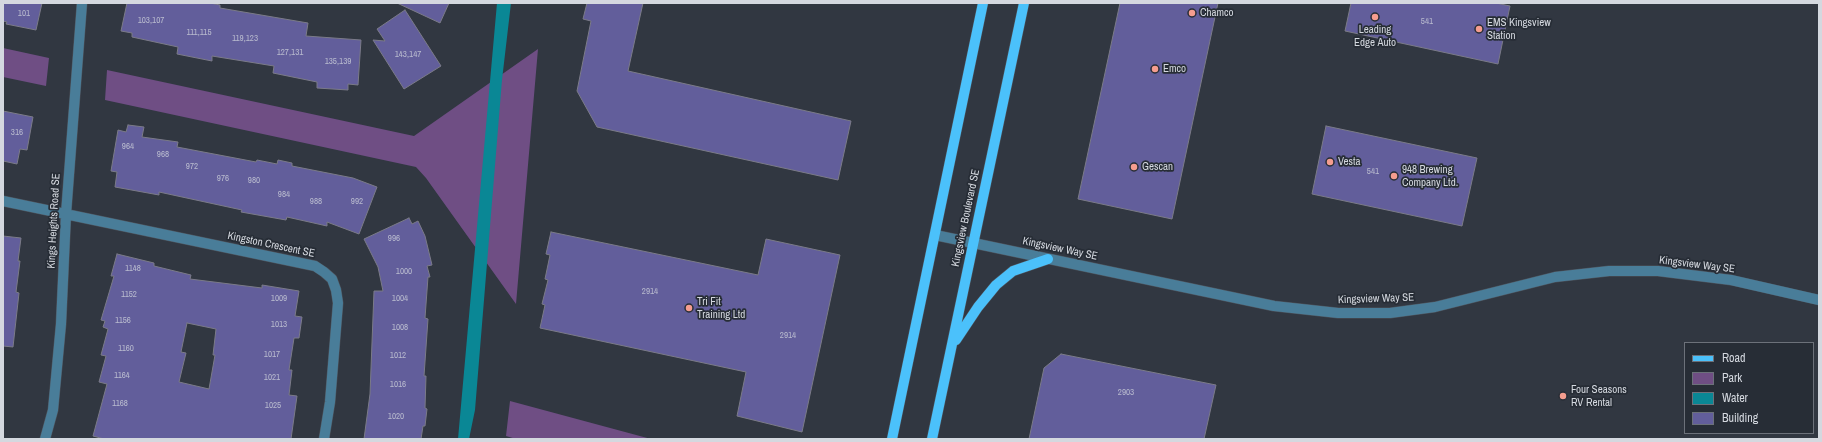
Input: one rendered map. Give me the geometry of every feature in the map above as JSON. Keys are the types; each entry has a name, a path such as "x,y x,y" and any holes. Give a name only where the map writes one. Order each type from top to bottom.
{"main road":[{"path":"892,439 982,3"},
{"name":"Kingsview Boulevard SE","path":"932,439 1024,3"},
{"path":"953,345 978,307 996,285 1013,271 1048,258"}],"street":[{"name":"Kings Heights Road SE","path":"45,439 52,410 62,324 66,214 82,3"},
{"name":"Kingston Crescent SE","path":"3,201 315,266 324,272 332,280 336,290 338,303 330,402 324,439"},
{"name":"Kingsview Way SE","path":"935,235 1274,306 1338,314 1390,313 1435,308 1555,277 1609,271 1658,271 1731,280 1819,300"}],"green space":[{"path":"3,48 49,58 46,86 3,77"},
{"path":"538,49 516,304 426,178 416,167 105,100 107,70 414,136"},
{"path":"510,401 651,439 516,439 506,436"}],"water":[{"path":"497,3 511,3 502,80 475,410 469,439 458,439"}],"building":[{"path":"3,3 42,3 36,30 6,24 7,22 3,21"},
{"path":"127,3 210,3 220,5 220,8 308,23 306,36 361,40 358,85 348,84 348,90 317,88 317,82 273,73 274,66 212,56 212,61 177,54 178,47 132,37 132,33 121,31"},
{"path":"397,3 449,3 440,23"},
{"path":"587,3 643,3 628,71 851,121 838,180 597,127 577,91 591,21 583,19"},
{"path":"1120,3 1218,3 1172,219 1078,199"},
{"path":"1351,3 1496,3 1510,6 1498,64 1345,31"},
{"path":"405,10 441,66 404,89 373,40 385,41 377,29"},
{"path":"3,111 33,117 27,150 20,149 17,164 3,161"},
{"path":"128,125 144,127 142,137 178,142 177,147 256,162 257,160 277,164 278,160 292,163 292,166 353,178 377,187 359,234 327,222 327,226 287,217 286,220 241,212 242,210 159,192 159,195 115,187 117,172 111,171 118,130 126,132"},
{"path":"1326,126 1477,158 1462,226 1312,194"},
{"path":"409,218 412,224 418,221 425,236 432,265 427,266 430,277 428,277 425,318 428,319 424,376 426,376 425,408 427,409 425,426 423,426 421,439 364,439 370,394 374,291 383,291 378,267 364,239"},
{"path":"551,232 758,275 766,239 840,255 802,432 737,416 746,372 540,328 545,305 542,304 548,280 545,279 550,255 546,254"},
{"path":"3,236 21,238 16,292 19,293 13,347 3,346"},
{"path":"117,254 154,263 154,266 191,275 190,279 262,288 262,285 299,291 295,316 302,317 299,338 294,338 289,370 292,370 289,395 297,396 291,439 104,439 93,436 107,384 99,382 106,356 101,355 108,329 103,327 105,321 101,320 114,276 111,276","holes":["187,323 216,329 213,355 215,355 209,389 179,382 186,353 181,352"]},
{"path":"1061,354 1216,385 1204,439 1029,439 1044,368"}],"place":[{"name":"Chamco","path":"1192,13"},
{"name":"Leading Edge Auto","path":"1375,17"},
{"name":"EMS Kingsview Station","path":"1479,29"},
{"name":"Emco","path":"1155,69"},
{"name":"Vesta","path":"1330,162"},
{"name":"Gescan","path":"1134,167"},
{"name":"948 Brewing Company Ltd.","path":"1394,176"},
{"name":"Tri Fit Training Ltd","path":"689,308"},
{"name":"Four Seasons RV Rental","path":"1563,396"}]}
